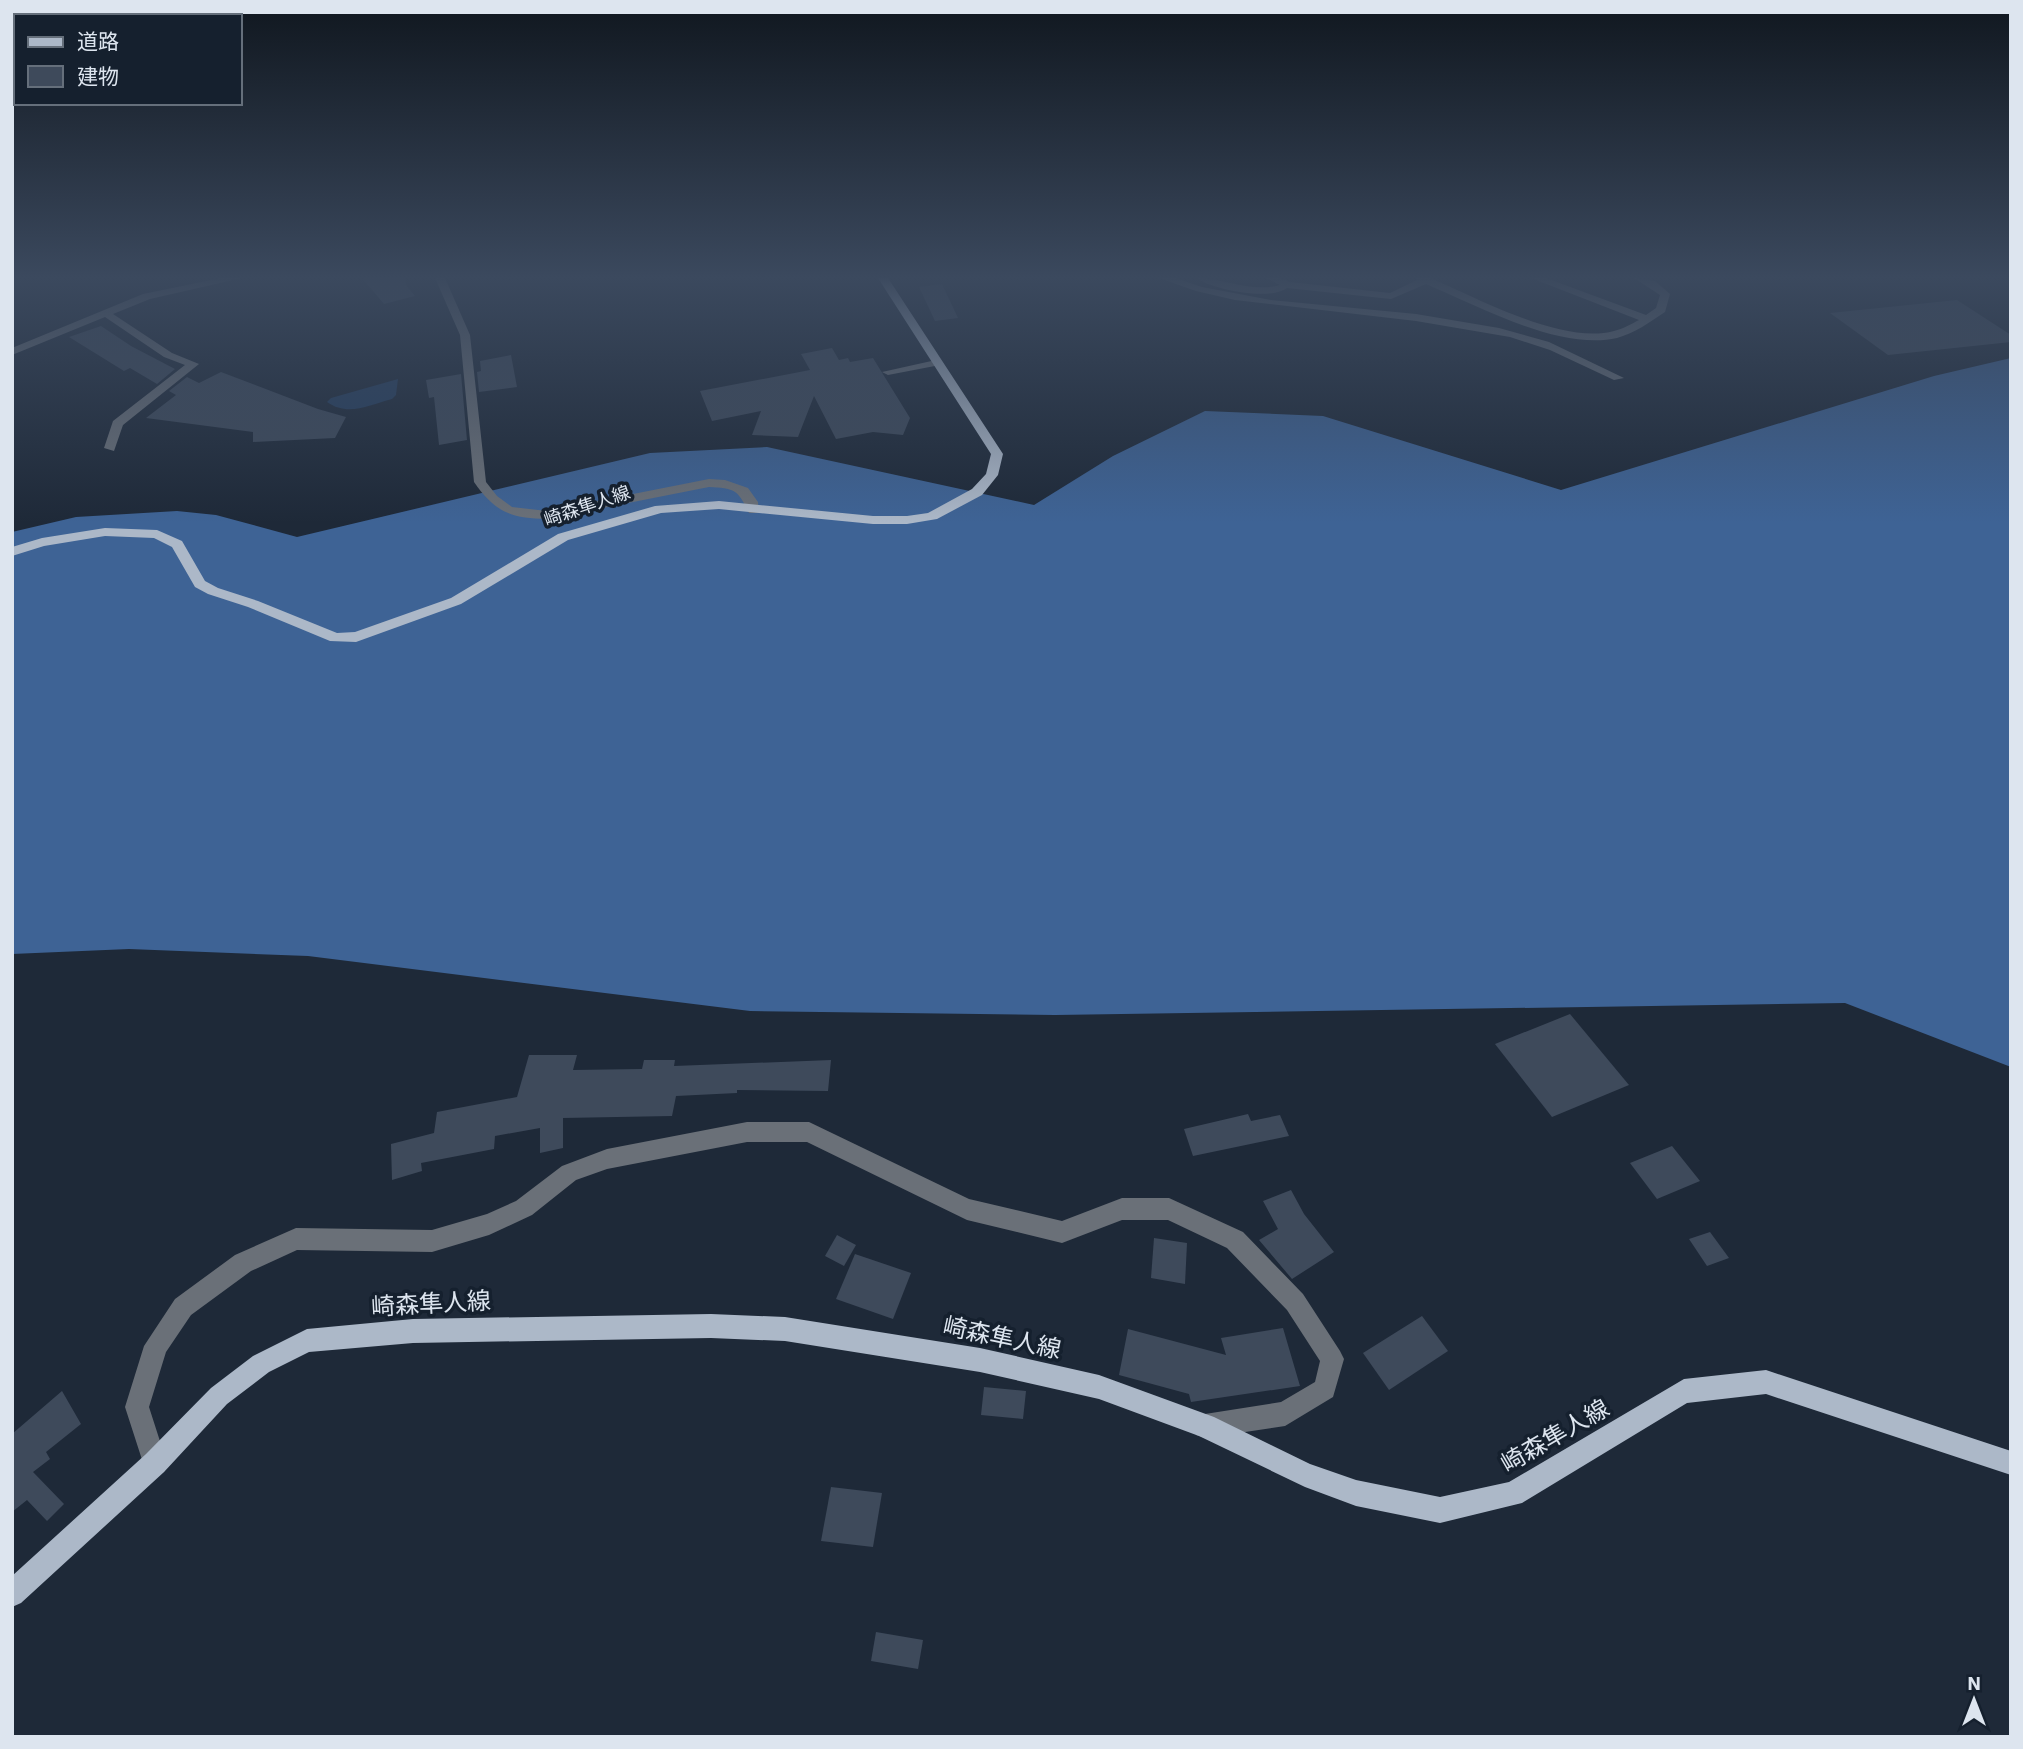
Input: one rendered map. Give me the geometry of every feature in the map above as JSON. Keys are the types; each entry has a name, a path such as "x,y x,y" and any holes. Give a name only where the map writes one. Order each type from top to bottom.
{"main road":[{"name":"崎森隼人線","path":"12,552 42,542 105,532 157,534 177,544 200,584 212,591 253,604 335,638 356,638 456,601 543,547 584,530 660,509 687,505 907,520 932,516 977,492 992,475 997,454 934,360"},
{"name":"崎森隼人線","path":"12,1594 155,1463 219,1396 261,1364 307,1341 413,1331 711,1325 785,1329 980,1360 1086,1384 1205,1426 1305,1475 1356,1493 1440,1510 1513,1494 1684,1391 1766,1382 2011,1463"}],"street":[{"path":"110,448 117,424 192,363 182,360"},
{"path":"468,360 480,482 486,496 512,512 547,516 709,483 733,484 743,489 751,497 754,510"},
{"path":"1579,360 1618,378"},
{"path":"888,372 936,363"},
{"path":"155,1463 137,1407 156,1346 183,1307 243,1263 296,1239 432,1241 489,1224 524,1208 569,1173 607,1159 747,1132 809,1132 967,1209 1062,1232 1122,1209 1169,1209 1235,1240 1295,1302 1332,1359 1325,1389 1285,1414 1205,1426"}],"shaded area":[{"path":"2011,360 2011,1067 1845,1003 1055,1015 750,1011 308,956 129,949 12,954 12,532 76,517 177,511 216,515 297,537 650,453 767,447 1034,505 1113,456 1205,411 1323,416 1561,490 1934,376"},
{"path":"398,379 396,395 392,399 351,409 343,409 327,402 331,398"}],"building":[{"path":"106,360 157,360 175,369 157,384 130,368 124,371"},
{"path":"512,360 517,387 479,392 477,372 481,371 480,361"},
{"path":"804,360 849,360 850,362 874,360 910,418 903,435 873,432 836,439 814,396 798,437 752,435 761,411 712,421 700,391 810,370"},
{"path":"221,372 346,417 335,438 253,442 253,432 146,418 176,395 169,391 187,377 199,383"},
{"path":"461,374 467,440 439,445 434,397 429,398 426,380"},
{"path":"1570,1014 1629,1085 1552,1117 1495,1044"},
{"path":"529,1055 577,1055 573,1070 642,1069 644,1060 675,1060 674,1066 831,1060 828,1091 737,1090 737,1093 676,1096 672,1116 563,1118 563,1148 540,1153 540,1128 495,1136 494,1149 421,1163 422,1171 392,1180 391,1144 434,1133 437,1112 517,1097"},
{"path":"1248,1114 1251,1121 1280,1115 1289,1136 1193,1156 1184,1129"},
{"path":"1672,1146 1700,1181 1657,1199 1630,1163"},
{"path":"1291,1190 1304,1214 1334,1252 1292,1279 1259,1240 1278,1229 1263,1201"},
{"path":"1710,1232 1729,1258 1707,1266 1689,1239"},
{"path":"837,1235 856,1245 844,1266 825,1256"},
{"path":"1154,1238 1187,1243 1185,1284 1151,1278"},
{"path":"855,1254 911,1273 893,1319 836,1299"},
{"path":"1422,1316 1448,1351 1389,1390 1363,1353"},
{"path":"1283,1328 1300,1386 1191,1402 1189,1394 1119,1375 1128,1329 1226,1355 1221,1338"},
{"path":"984,1387 1026,1391 1023,1419 981,1415"},
{"path":"62,1391 81,1424 46,1452 50,1459 33,1472 64,1504 47,1521 27,1500 12,1512 12,1434"},
{"path":"831,1487 882,1493 873,1547 821,1541"},
{"path":"876,1632 923,1640 918,1669 871,1661"}]}
